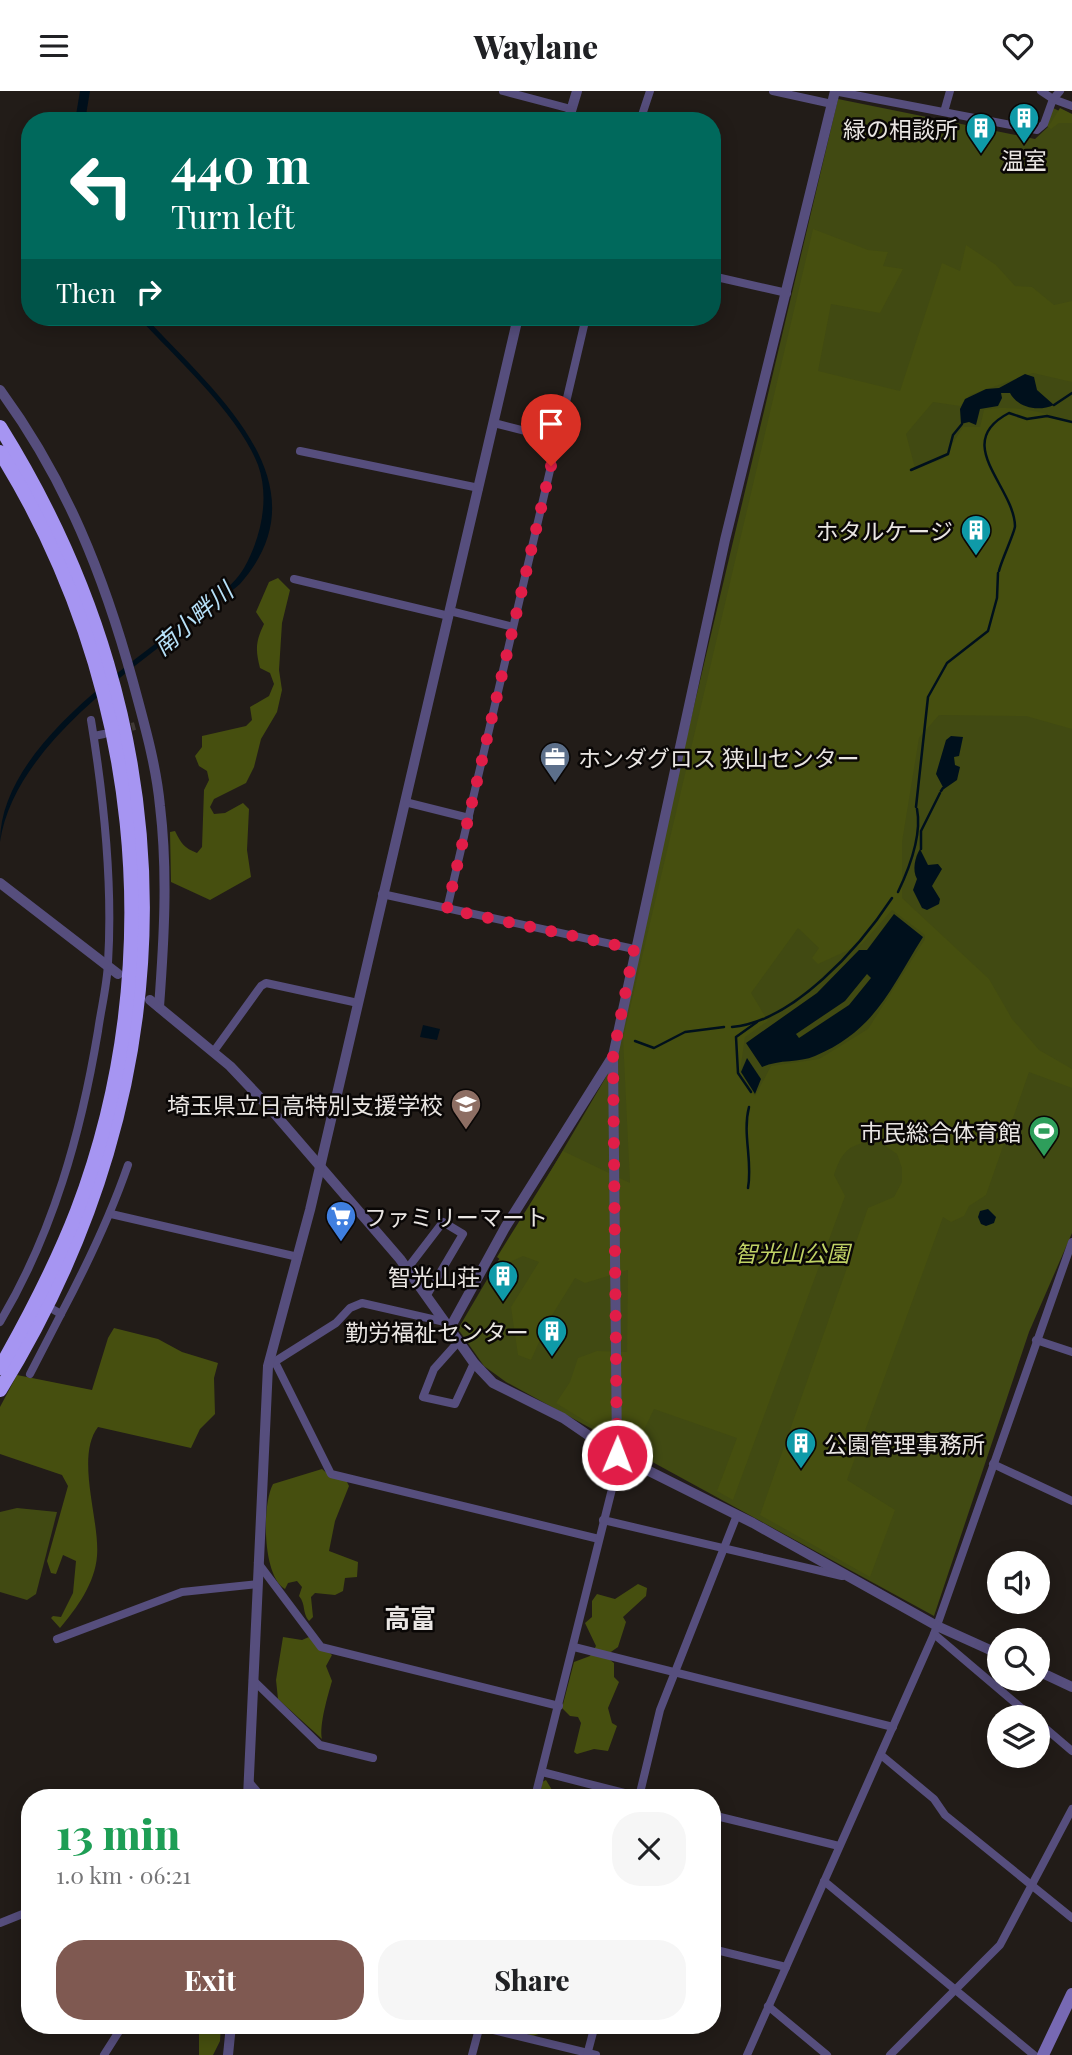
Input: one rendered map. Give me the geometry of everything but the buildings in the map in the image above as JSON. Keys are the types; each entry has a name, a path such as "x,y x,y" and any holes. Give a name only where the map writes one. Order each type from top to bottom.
{"highway":[{"path":"0,427 40,496 70,558 105,671 132,762 143,891 142,953 131,1048 115,1128 88,1216 51,1297 0,1390"},
{"path":"0,452 37,517 61,567 105,671"},
{"path":"0,1368 41,1293 77,1211 104,1124 120,1046 131,952 129,834 112,695"}],"main road":[{"path":"1043,2055 1072,1994"}],"street":[{"path":"503,91 571,109"},
{"path":"570,112 577,91"},
{"path":"643,112 650,91"},
{"path":"773,91 832,104"},
{"path":"537,1789 574,1647 618,1456 613,1056 634,949 736,492 835,91 1037,131 1044,124 1053,99 1060,91"},
{"path":"944,112 950,91"},
{"path":"1041,91 1072,106"},
{"path":"721,278 787,293"},
{"path":"249,1789 258,1563 272,1364 515,326"},
{"path":"447,909 584,326"},
{"path":"0,390 41,450 68,499 102,577 132,680 140,725 157,783 164,855 165,928 155,1004 214,1051 252,1089 407,1269 474,1363 503,1390 563,1418 618,1456 737,1515 936,1630 987,1649"},
{"path":"494,423 557,439"},
{"path":"300,451 479,488"},
{"path":"294,579 513,627"},
{"path":"0,1322 19,1290 56,1205 88,1087 108,966 110,923 104,814 91,719"},
{"path":"93,736 104,734"},
{"path":"405,802 468,818"},
{"path":"2,885 118,974"},
{"path":"382,894 634,949"},
{"path":"214,1051 261,986 266,983 358,1003"},
{"path":"447,1325 613,1056"},
{"path":"30,1374 58,1312 111,1214 128,1165"},
{"path":"111,1214 298,1257"},
{"path":"407,1269 443,1222 463,1234 427,1296"},
{"path":"747,2055 936,1630 1072,1242"},
{"path":"19,1290 29,1296"},
{"path":"272,1364 336,1323 350,1307 362,1303 447,1325"},
{"path":"1036,1340 1072,1352"},
{"path":"459,1341 434,1369 423,1397 455,1404 474,1363"},
{"path":"272,1364 331,1474 599,1539"},
{"path":"993,1464 1072,1501"},
{"path":"641,1789 660,1710 737,1515"},
{"path":"603,1520 848,1577"},
{"path":"258,1563 321,1647 559,1706"},
{"path":"57,1639 183,1592 258,1584"},
{"path":"936,1630 1019,1705"},
{"path":"574,1647 893,1727"},
{"path":"1050,1677 1072,1687"},
{"path":"253,1680 320,1745 373,1758"},
{"path":"1050,1732 1072,1751"},
{"path":"881,1755 934,1799 946,1815 1072,1918"},
{"path":"542,1772 608,1789"},
{"path":"249,1782 255,1789"},
{"path":"890,2055 1000,1945 1072,1809"},
{"path":"721,1817 839,1846"},
{"path":"824,1881 1034,2055"},
{"path":"0,1923 21,1915"},
{"path":"721,1951 786,1967"},
{"path":"768,2006 827,2055"},
{"path":"104,2055 117,2034"},
{"path":"228,2055 230,2034"},
{"path":"472,2055 476,2034"},
{"path":"512,2034 590,2054 593,2034"}],"green space":[{"name":"智光山公園","path":"838,99 1035,139 1048,127 1045,124 1053,108 1072,117 1072,1233 1029,1332 934,1616 506,1382 484,1366 458,1329 606,1077"},
{"path":"1060,108 1072,114 1072,123 1059,123 1051,129 1048,127"},
{"name":"智光山公園","path":"813,229 868,250 888,252 883,266 903,269 880,313 831,304 818,371 900,391 942,263 960,271 966,245 996,265 1015,286 1032,287 1054,305 1072,301 1072,382 1033,373 970,395 960,406 933,402 906,434 915,468 943,459 963,427 980,427 984,410 1028,410 1072,422 1072,729 1026,716 939,715 919,738 902,842 902,898 989,979 1012,1019 1039,1050 1072,1069 1072,1088 1029,1072 986,1195 969,1206 964,1216 951,1222 943,1217 847,1480 895,1510 870,1577 760,1515 868,1208 894,1197 902,1182 902,1168 897,1154 877,1140 849,1149 837,1166 834,1175 845,1196 733,1500 717,1491 737,1438 654,1409 634,1451 556,1403 570,1382 578,1358 597,1351 627,1352 628,1270 585,1283 575,1278 549,1320 531,1360 518,1355 511,1307 539,1262 523,1256 506,1264 497,1257 563,1151 630,1183 623,1038","holes":["892,910 925,935 868,1029 819,1059 771,1066 755,1096 740,1072 745,1037 768,1021 751,993 798,928 819,948 812,958 818,964 862,944"]},
{"path":"278,578 290,590 282,623 279,670 282,690 277,712 261,739 254,767 246,783 214,799 210,807 214,814 225,813 243,803 249,809 247,850 251,877 210,900 171,882 170,832 175,831 183,845 197,853 202,847 204,790 209,780 207,771 199,766 195,756 202,747 202,736 246,726 252,720 250,707 269,696 274,684 270,673 260,668 257,645 264,624 256,612 269,582"},
{"path":"114,1328 158,1339 182,1352 218,1363 214,1378 215,1414 200,1429 191,1448 98,1427 91,1440 88,1472 97,1541 96,1566 84,1595 60,1628 51,1618 61,1617 73,1593 76,1561 63,1555 56,1574 51,1573 47,1561 68,1486 62,1475 0,1454 0,1407 17,1375 92,1390 108,1338"},
{"path":"322,1469 330,1476 346,1480 349,1486 335,1521 329,1551 358,1562 357,1577 345,1578 343,1591 335,1595 315,1593 311,1597 313,1617 309,1621 299,1596 302,1587 297,1581 288,1583 285,1589 277,1582 272,1570 266,1539 267,1507 273,1484"},
{"path":"17,1508 57,1512 36,1594 27,1600 0,1592 0,1512"},
{"path":"638,1584 647,1588 646,1596 623,1617 626,1622 618,1647 605,1656 614,1663 614,1677 619,1682 608,1708 612,1723 617,1726 608,1751 594,1749 577,1754 574,1752 581,1723 578,1717 570,1716 562,1708 574,1662 590,1656 596,1646 585,1623 592,1617 592,1601 597,1594 615,1599"},
{"path":"283,1637 302,1640 309,1637 332,1655 326,1666 332,1681 323,1718 322,1739 278,1699 276,1680"},
{"path":"546,1780 551,1789 541,1789 542,1782"},
{"path":"199,2034 220,2034 213,2055 199,2055"}],"water":[{"path":"80,91 90,91 86,112 76,112"},
{"name":"南小畔川","path":"147,326 154,326 201,375 251,440 267,474 272,510 264,547 240,584 134,667 62,731 33,766 12,803 0,842 5,808 20,776 41,746 68,716 98,689 217,597 239,576 250,556 262,518 262,478 249,446 205,387"},
{"path":"1025,374 1034,377 1037,390 1054,405 1029,407 1018,402 1010,393 1001,393 998,406 980,409 976,425 969,422 961,424 960,409 965,399 986,389 999,388"},
{"path":"951,736 963,737 959,756 954,757 955,765 960,767 957,780 944,789 936,774 946,740"},
{"path":"920,849 928,865 938,864 942,869 932,886 940,899 939,904 927,910 922,908 913,890 917,879 915,864"},
{"path":"894,914 923,937 880,1006 853,1034 815,1056 762,1067 746,1043 817,993 859,950 867,950","holes":["867,974 871,978 849,1005 799,1038 796,1034 845,1001"]},
{"path":"423,1025 440,1029 437,1040 420,1037"},
{"path":"747,1058 761,1079 755,1094 741,1072"},
{"path":"988,1209 996,1217 994,1223 986,1226 981,1224 978,1217 980,1211"}],"waterway":[{"path":"1054,405 1072,393"},
{"path":"999,571 1015,526 1012,511 990,466 985,451 985,438 993,425 1009,413 1027,419 1047,416 1072,422"},
{"path":"911,470 948,454 953,435 962,424"},
{"path":"916,807 928,697 947,663 988,631 997,598 998,573"},
{"path":"921,849 921,831 940,793"},
{"path":"898,892 916,841 917,809"},
{"path":"732,1027 755,1022 778,1012 801,997 843,959 892,898"},
{"path":"751,1092 738,1073 736,1037 757,1022"},
{"path":"635,1041 654,1048 685,1032 724,1027"},
{"path":"748,1188 749,1107"}],"tunnel":[{"path":"120,730 135,726"}],"place":[{"name":"温室","path":"1024,145"},
{"name":"緑の相談所","path":"981,155"},
{"name":"ホタルケージ","path":"976,557"},
{"name":"ホンダグロス 狭山センター","path":"555,784"},
{"name":"埼玉県立日高特別支援学校","path":"466,1131"},
{"name":"市民総合体育館","path":"1044,1158"},
{"name":"ファミリーマート","path":"341,1243"},
{"name":"智光山荘","path":"503,1303"},
{"name":"勤労福祉センター","path":"552,1358"},
{"name":"公園管理事務所","path":"801,1470"}],"district":[{"name":"高富","path":"410,1617"}],"route":[{"path":"551,466 447,909 634,949 613,1056 617,1455"}]}
